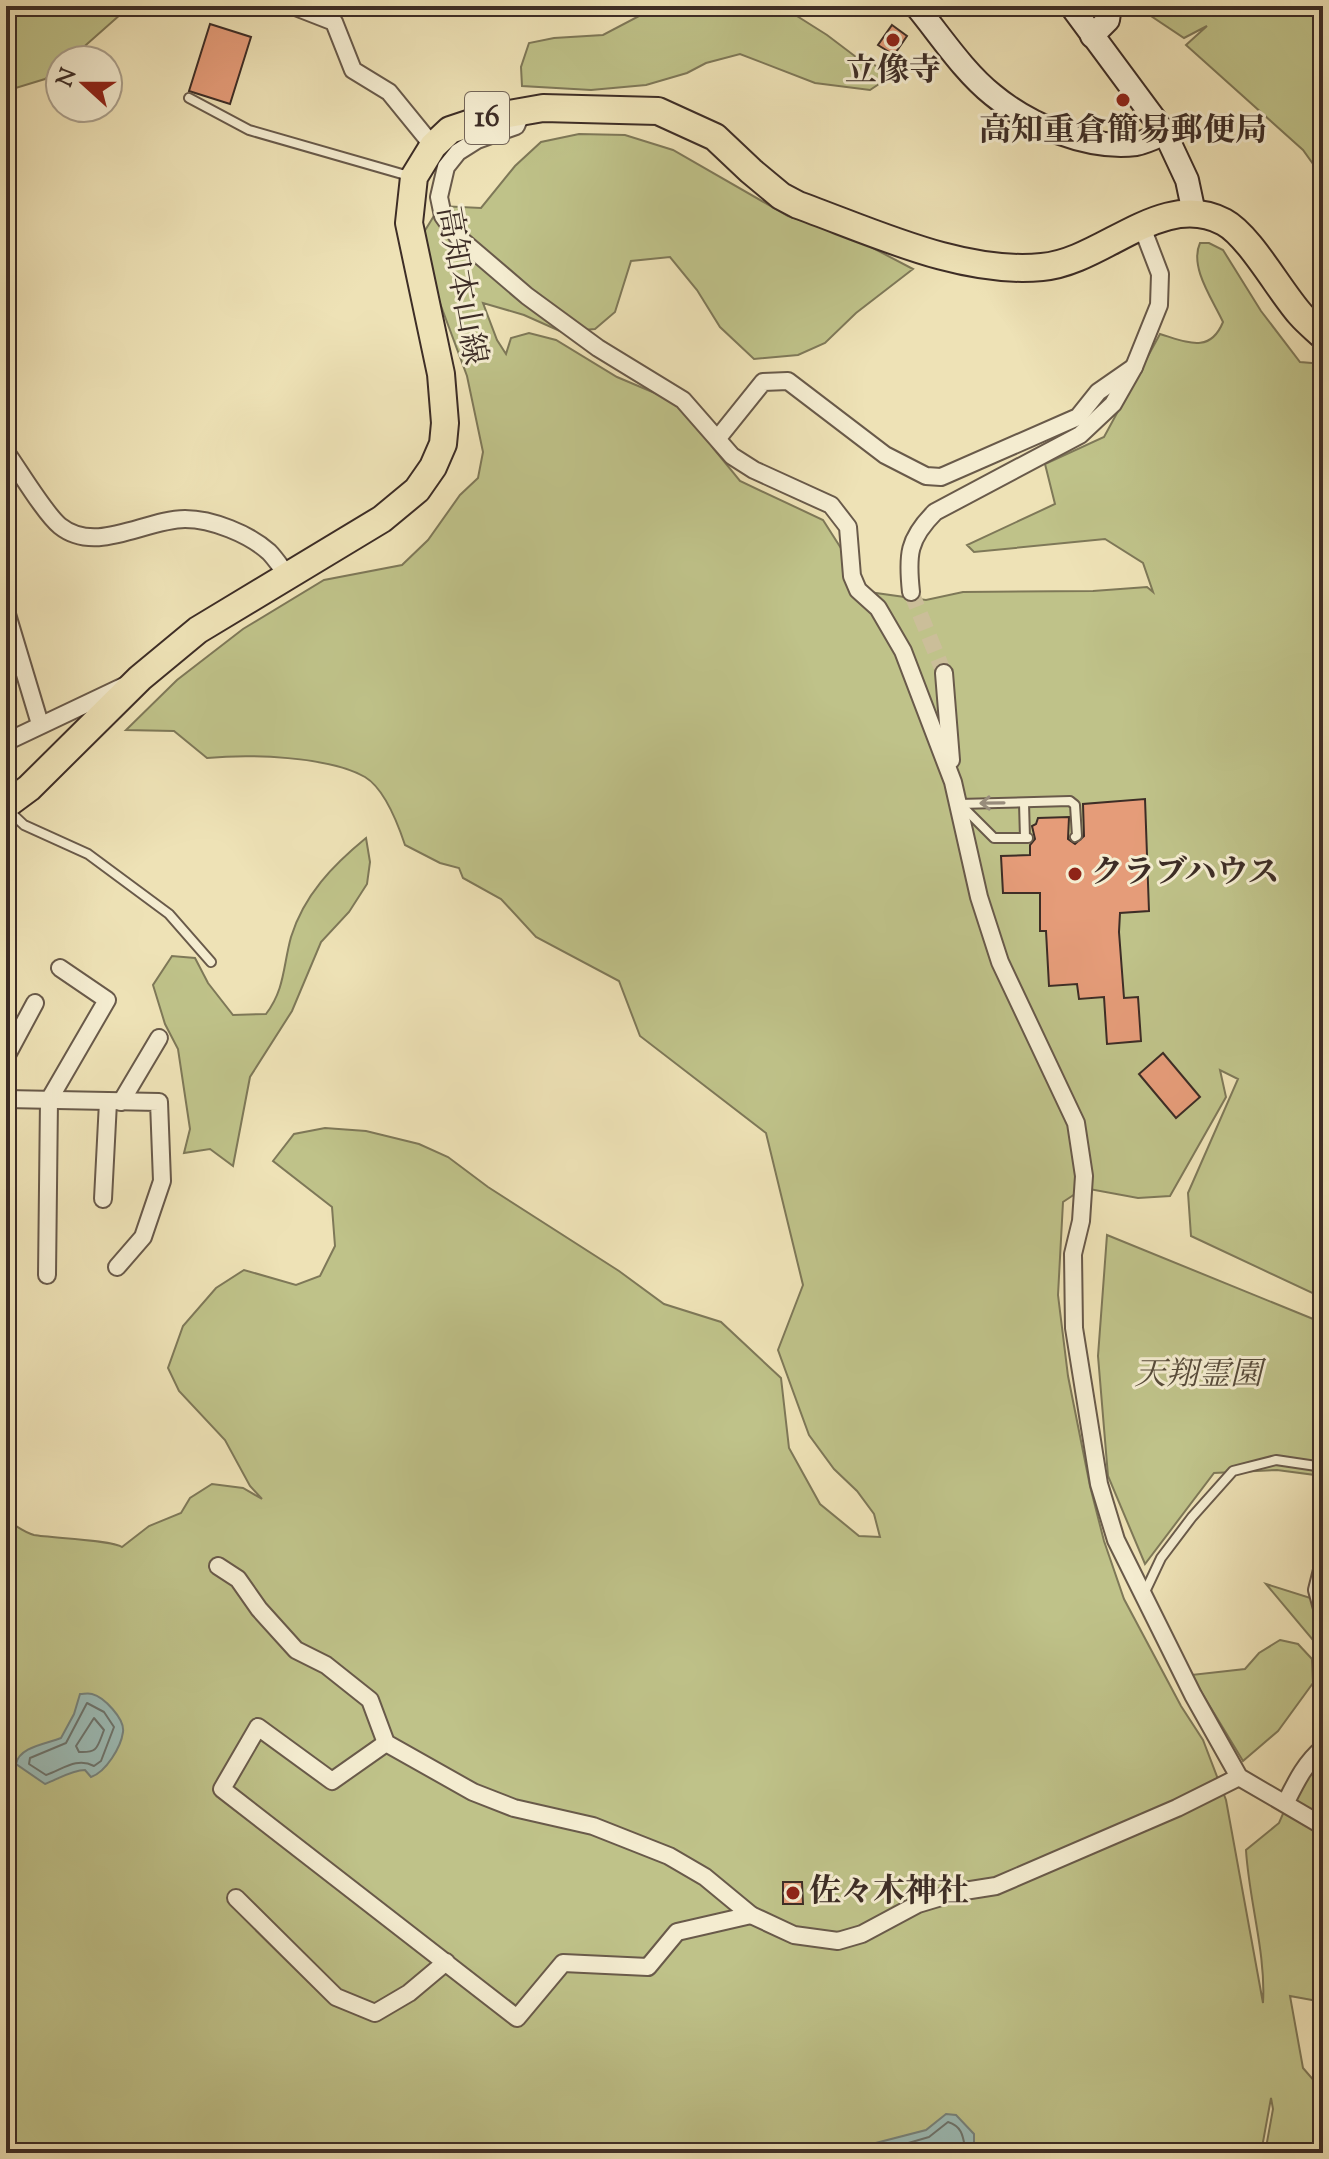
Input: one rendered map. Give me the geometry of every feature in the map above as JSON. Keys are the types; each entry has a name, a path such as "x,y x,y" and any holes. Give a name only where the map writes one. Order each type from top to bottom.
{"main road":[{"name":"高知本山線","path":"6,806 29,788 140,678 198,630 382,519 417,490 433,467 443,444 445,423 441,374 409,223 414,177 433,146 450,130 486,118 543,108 658,111 715,137 781,196 798,205 956,261 994,268 1045,267 1072,260 1170,216 1194,213"},
{"path":"1194,213 1228,223 1301,315 1323,336"}],"street":[{"path":"293,6 334,22 353,70 389,92 433,146"},
{"path":"916,6 991,94 1058,133 1079,141 1138,144 1165,133"},
{"path":"1071,6 1165,133 1187,180 1194,213"},
{"path":"1092,36 1108,20 1110,6"},
{"path":"522,112 516,126 477,140 458,152 446,167 439,197 443,216 458,237 488,265 598,348 683,400 732,456 754,470 831,505 848,527 852,576 858,590 878,608 903,651 953,782 979,897 1000,962 1076,1123 1084,1176 1081,1221 1073,1254 1074,1328 1099,1484 1116,1540 1193,1695 1239,1777 1323,1826"},
{"path":"911,592 908,569 910,547 919,528 935,512 1080,435 1113,404 1134,367 1159,305 1160,274 1142,227"},
{"path":"718,438 763,382 788,381 885,455 926,476 941,477 1078,417 1098,392 1134,367"},
{"path":"6,452 60,526 73,533 89,537 183,519 208,522 240,534 269,552 288,576"},
{"path":"6,611 40,724"},
{"path":"944,673 953,782"},
{"path":"6,742 140,678"},
{"path":"47,1275 49,1100 107,1000 60,968"},
{"path":"6,1057 35,1003"},
{"path":"103,1199 114,1102 159,1038"},
{"path":"6,1099 159,1102 162,1181 143,1237 117,1267"},
{"path":"218,1566 238,1579 259,1609 296,1650 326,1665 370,1700 386,1743 473,1792 514,1808 593,1826 669,1856 705,1877 751,1915 794,1935 838,1941 862,1934 918,1904 958,1892 996,1886 1164,1814 1239,1777"},
{"path":"1323,1566 1317,1590 1323,1612"},
{"path":"386,1743 332,1781 258,1727 222,1789 517,2018 563,1963 648,1967 677,1932 751,1915"},
{"path":"1286,1802 1298,1776 1323,1748"},
{"path":"236,1898 336,1997 375,2013 409,1993 446,1962"}],"lane":[{"path":"189,98 249,130 414,177"},
{"path":"959,804 1070,801 1075,805 1075,837"},
{"path":"959,804 994,838 1026,838 1024,803"},
{"path":"6,806 24,825 88,854 169,914 211,962"},
{"path":"1143,1595 1161,1558 1233,1471 1276,1460 1323,1467"}],"green space":[{"path":"6,6 130,6 87,44 44,44 44,79 6,91"},
{"path":"658,6 781,6 856,57 894,74 870,90 815,83 740,54 646,85 591,90 522,86 521,67 529,43 603,35"},
{"path":"1136,6 1234,6 1225,15 1254,6 1323,6 1323,178 1303,150 1186,45 1207,26 1184,38"},
{"path":"579,134 625,135 673,150 788,216 846,234 913,269 856,313 825,343 798,355 754,359 720,327 697,290 670,257 631,261 615,312 595,329 562,332 524,315 483,303 497,340 506,354 511,338 529,333 556,340 617,377 688,407 713,448 740,481 823,520 869,592 926,600 963,592 1093,591 1147,587 1153,592 1143,563 1105,539 974,552 967,545 1055,504 1045,464 1104,437 1160,334 1197,343 1218,332 1223,322 1200,273 1197,252 1200,243 1209,243 1223,250 1261,311 1300,362 1323,364 1323,1298 1191,1236 1188,1193 1238,1079 1220,1070 1226,1097 1170,1196 1138,1198 1084,1188 1063,1202 1058,1295 1068,1376 1104,1541 1124,1599 1181,1706 1203,1740 1226,1800 1263,2003 1260,1946 1246,1850 1279,1823 1323,1722 1323,2002 1290,1996 1303,2068 1323,2091 1323,2138 1319,2141 1319,2153 1265,2153 1273,2109 1271,2098 1261,2153 6,2153 6,1520 34,1535 122,1547 149,1526 181,1513 190,1498 212,1484 243,1488 262,1499 250,1486 225,1440 179,1391 168,1368 183,1326 216,1288 244,1270 296,1285 320,1276 335,1246 332,1207 273,1161 294,1134 325,1128 366,1131 419,1144 448,1157 664,1304 721,1322 781,1378 789,1448 820,1504 859,1536 880,1537 874,1514 809,1435 778,1350 803,1285 766,1133 640,1036 619,981 536,937 501,899 463,878 459,868 440,863 405,845 385,798 365,777 310,761 244,756 207,758 174,731 126,730 177,680 243,629 324,580 402,565 428,540 460,495 478,478 483,452 467,376 434,287 421,237 440,206 481,208 515,166 541,142"},
{"path":"366,838 370,862 367,884 349,912 321,942 292,1011 250,1077 233,1166 210,1149 184,1153 190,1129 178,1049 165,1024 153,985 172,956 195,958 208,983 233,1015 266,1014 280,986 291,937 304,908 331,870"},
{"name":"天翔霊園","path":"1107,1235 1323,1323 1323,1476 1277,1470 1214,1473 1145,1564 1108,1476 1098,1356"},
{"path":"1266,1584 1323,1602 1323,1652"},
{"path":"1280,1640 1298,1644 1312,1659 1313,1683 1278,1731 1243,1761 1191,1675 1245,1669 1259,1653"}],"water":[{"path":"80,1694 97,1696 113,1709 123,1727 119,1745 107,1765 97,1774 91,1777 85,1770 80,1770 45,1784 16,1764 18,1758 28,1750 61,1738 74,1714"},
{"path":"946,2114 956,2115 974,2134 974,2153 863,2153 872,2144 926,2130"}],"building":[{"path":"210,24 251,37 230,104 189,91"},
{"name":"立像寺","path":"892,25 907,36 894,55 878,45"},
{"name":"クラブハウス","path":"1145,799 1149,911 1120,913 1119,932 1124,998 1138,997 1141,1041 1107,1044 1104,997 1079,999 1077,984 1049,986 1046,931 1040,931 1040,893 1003,893 1001,856 1030,855 1030,845 1035,839 1032,826 1038,818 1069,817 1068,839 1075,844 1084,836 1083,804"},
{"path":"1163,1053 1200,1097 1176,1118 1139,1074"},
{"name":"佐々木神社","path":"783,1882 802,1882 803,1904 783,1904"}],"tunnel":[{"path":"911,592 944,673"}],"place":[{"name":"立像寺","path":"893,40"},
{"name":"高知重倉簡易郵便局","path":"1123,100"},
{"name":"クラブハウス","path":"1075,874"},
{"name":"佐々木神社","path":"793,1893"}]}
